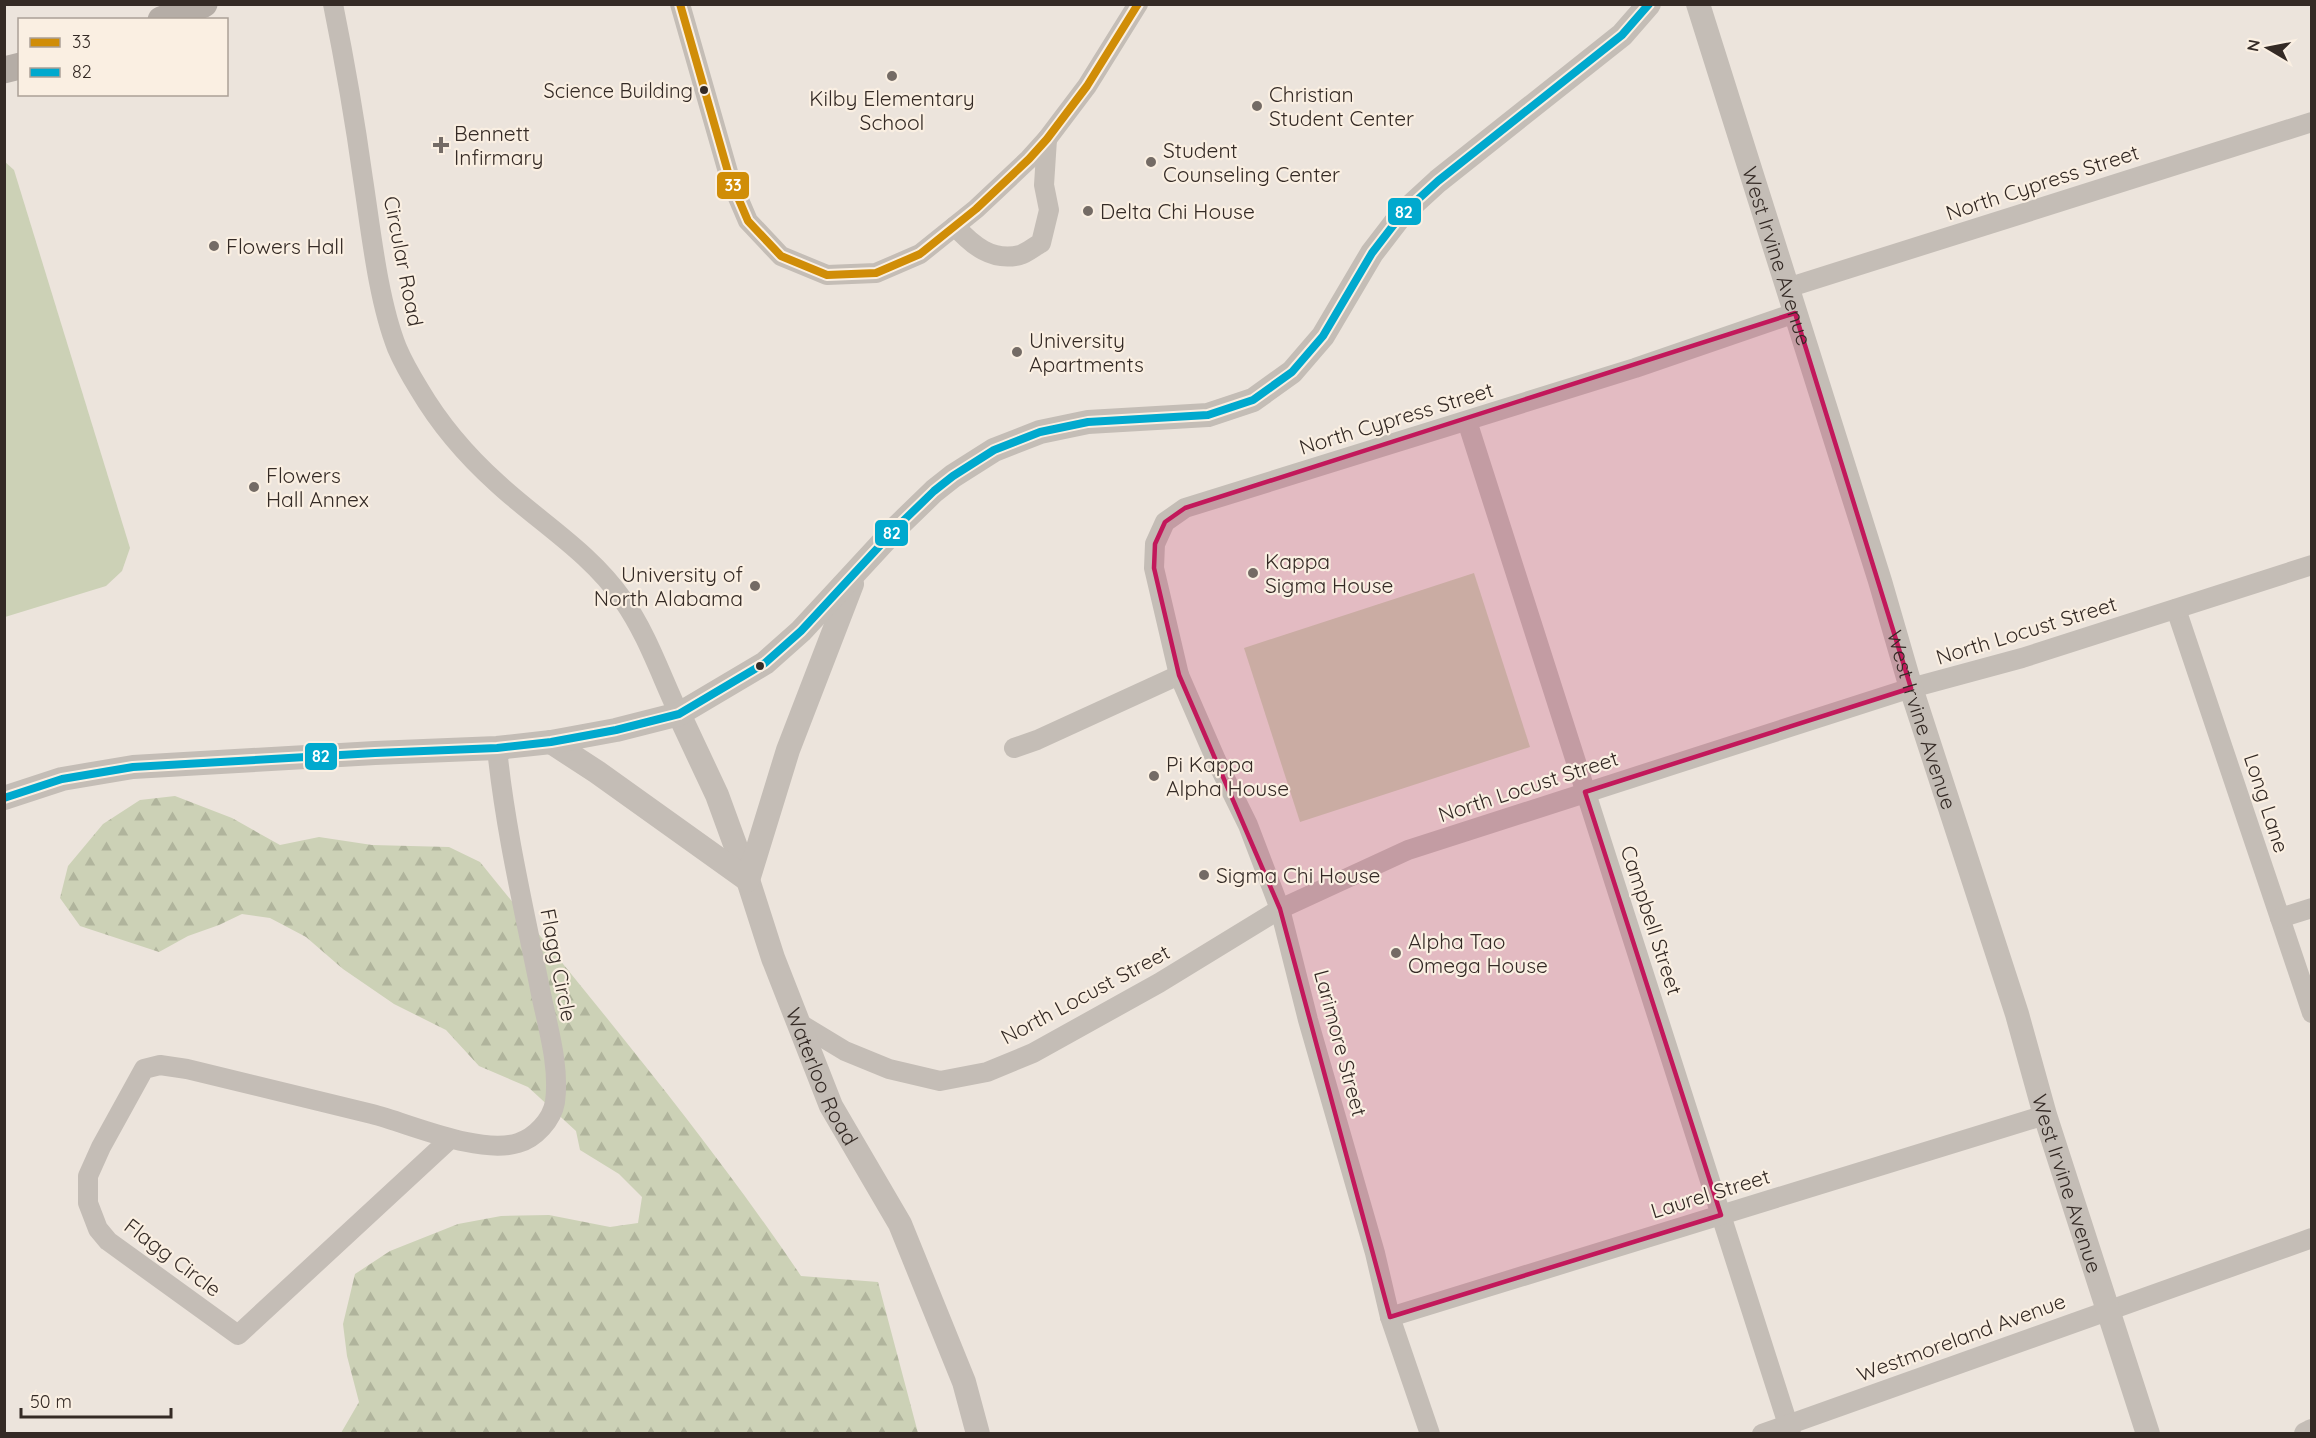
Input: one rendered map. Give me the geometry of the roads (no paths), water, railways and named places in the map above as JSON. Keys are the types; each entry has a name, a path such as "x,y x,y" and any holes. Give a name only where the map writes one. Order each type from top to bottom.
{"main road":[{"path":"166,18 204,4"}],"street":[{"name":"Circular Road","path":"333,4 347,69 371,233 384,299 397,348 420,391 447,430 496,483 554,529 590,562 623,599 648,642 679,714"},
{"path":"680,4 730,179 748,221 781,256 827,274 876,273 920,254 984,202 1047,139 1087,86 1138,4"},
{"path":"4,798 62,779 133,767 497,748 550,742 616,730 679,714 765,663 801,632 856,575 899,525 934,491 994,450 1040,432 1088,422 1208,415 1253,400 1292,372 1323,336 1372,253 1402,214 1438,181 1622,35 1649,4"},
{"name":"West Irvine Avenue","path":"1698,4 1880,581 1911,688 2017,1014 2045,1115 2148,1434"},
{"name":"North Cypress Street","path":"1787,288 2312,122"},
{"path":"955,226 969,242 993,256 1021,255 1041,243 1049,210 1044,185 1047,139"},
{"name":"North Cypress Street","path":"1179,675 1154,568 1155,544 1165,522 1185,508 1635,368 1795,313"},
{"name":"Campbell Street","path":"1467,421 1789,1429"},
{"name":"North Locust Street","path":"797,1022 845,1051 889,1070 940,1081 987,1072 1033,1053 1160,983 1280,909 1408,850 1911,688 2022,658 2312,565"},
{"path":"550,742 597,772 748,880 788,750 856,575"},
{"name":"Long Lane","path":"2176,609 2312,1013"},
{"path":"1014,748 1179,675"},
{"name":"Larimore Street","path":"1179,675 1216,760 1248,825 1280,909 1308,1020 1375,1253 1390,1317 1430,1434"},
{"name":"Waterloo Road","path":"679,714 717,795 748,880 772,958 831,1106 900,1224 963,1382 978,1434"},
{"name":"Flagg Circle","path":"450,1139 238,1335 108,1241 98,1229 88,1203 88,1176 101,1147 144,1070 160,1065 187,1069 364,1112 450,1139 495,1145 518,1143 542,1129 555,1103 555,1066 513,853 500,780 497,748"},
{"path":"2280,918 2312,908"},
{"name":"Laurel Street","path":"1390,1317 2045,1115"},
{"name":"Westmoreland Avenue","path":"1762,1434 1789,1429 2109,1310 2312,1238"},
{"path":"2306,1434 2312,1431"}],"place":[{"name":"Kilby Elementary School","path":"892,76"},
{"name":"Science Building","path":"704,90"},
{"name":"Christian Student Center","path":"1257,106"},
{"name":"Bennett Infirmary","path":"441,145"},
{"name":"Student Counseling Center","path":"1151,162"},
{"name":"Delta Chi House","path":"1088,211"},
{"name":"Flowers Hall","path":"214,246"},
{"name":"University Apartments","path":"1017,352"},
{"name":"Flowers Hall Annex","path":"254,487"},
{"name":"Kappa Sigma House","path":"1253,573"},
{"name":"University of North Alabama","path":"755,586"},
{"name":"Pi Kappa Alpha House","path":"1154,776"},
{"name":"Sigma Chi House","path":"1204,875"},
{"name":"Alpha Tao Omega House","path":"1396,953"}]}
